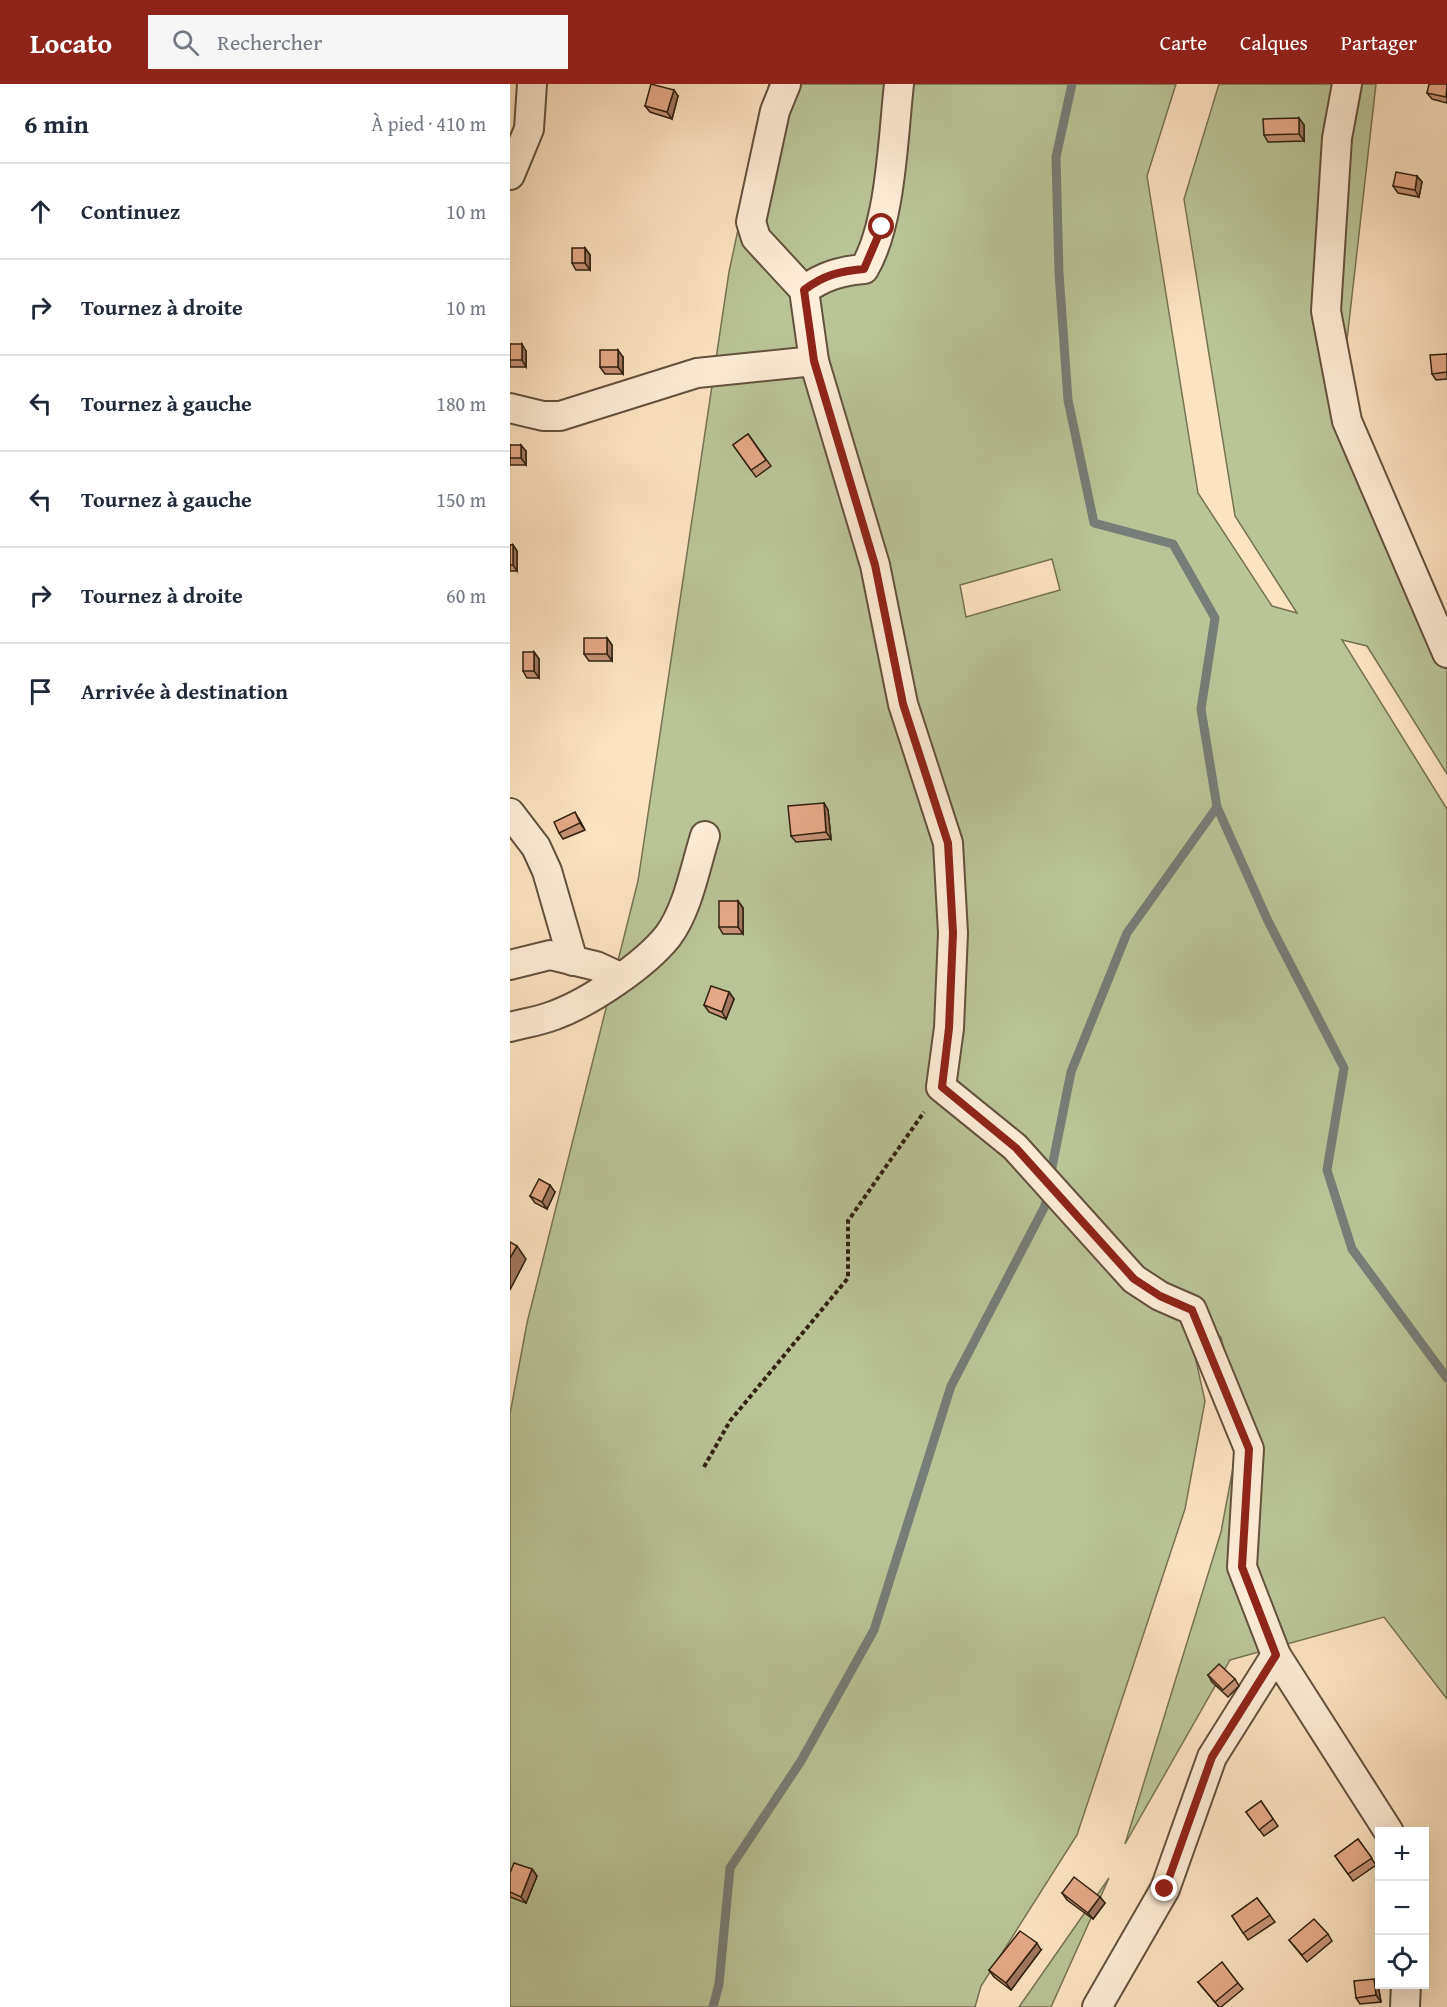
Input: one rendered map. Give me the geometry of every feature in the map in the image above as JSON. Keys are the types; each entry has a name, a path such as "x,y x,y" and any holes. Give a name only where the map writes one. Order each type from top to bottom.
{"street":[{"path":"510,175 529,129 532,84"},
{"path":"786,84 776,111 751,222 756,238 804,290 814,361 875,565 903,704 948,843 953,933 949,1028 942,1087 1016,1148 1134,1279 1160,1296 1192,1310 1249,1449 1242,1567 1276,1655 1386,1827"},
{"path":"804,290 821,278 841,270 864,269 872,256 882,227 899,84"},
{"path":"1347,84 1337,138 1326,311 1347,422 1447,654"},
{"path":"510,408 543,416 560,416 697,373 814,361"},
{"path":"510,813 536,847 548,871 573,962"},
{"path":"510,1027 563,1011 590,999 668,936 680,913 705,836"},
{"path":"510,965 549,955 596,966 620,977"},
{"path":"1097,2007 1165,1889 1212,1757 1276,1655"},
{"path":"1405,2007 1406,1989"}],"path":[{"path":"704,1467 730,1421 848,1278 848,1221 942,1087"}],"green space":[{"path":"769,84 1176,84 1147,176 1198,493 1272,606 1297,613 1235,516 1184,199 1219,84 1376,84 1337,428 1447,670 1447,774 1367,646 1342,640 1447,809 1447,1699 1384,1617 1230,1660 1125,1844 1221,1532 1241,1425 1221,1337 1187,1320 1205,1401 1185,1509 1077,1835 981,1986 975,2007 510,2007 510,1414 527,1323 638,881 729,272","holes":["1052,559 1060,590 966,617 960,585"]},
{"path":"1109,1878 1051,2007 1019,2007"}],"building":[{"path":"651,84 674,90 667,112 645,106"},
{"path":"1429,84 1447,84 1446,97 1427,93"},
{"path":"1299,118 1299,134 1264,135 1263,119"},
{"path":"1396,172 1417,176 1415,190 1393,186"},
{"path":"572,248 585,248 585,263 572,263"},
{"path":"510,344 522,344 522,360 510,360"},
{"path":"600,350 618,350 618,367 600,367"},
{"path":"1447,354 1447,372 1432,374 1430,355"},
{"path":"748,434 766,460 751,470 733,445"},
{"path":"510,445 521,445 521,458 510,458"},
{"path":"510,545 513,545 513,565 510,565"},
{"path":"584,638 607,638 607,654 584,654"},
{"path":"523,652 534,652 534,671 523,671"},
{"path":"824,803 826,832 791,836 788,806"},
{"path":"575,812 580,823 559,833 554,822"},
{"path":"719,901 738,901 738,927 719,927"},
{"path":"711,986 729,992 722,1012 704,1005"},
{"path":"539,1179 550,1185 542,1202 530,1196"},
{"path":"510,1242 517,1246 510,1258"},
{"path":"1219,1664 1235,1679 1223,1690 1208,1675"},
{"path":"1261,1801 1273,1819 1259,1830 1246,1812"},
{"path":"1358,1839 1372,1858 1348,1874 1335,1856"},
{"path":"514,1863 532,1869 521,1897 510,1892 510,1873"},
{"path":"1074,1877 1100,1897 1088,1913 1062,1893"},
{"path":"1257,1898 1270,1915 1243,1933 1232,1916"},
{"path":"1314,1919 1328,1934 1302,1955 1289,1940"},
{"path":"1020,1931 1037,1943 1006,1983 989,1970"},
{"path":"1222,1962 1238,1983 1215,2002 1198,1982"},
{"path":"1374,1979 1376,1995 1356,1998 1354,1981"}],"waterway":[{"path":"1072,84 1056,157 1059,273 1068,400 1094,523 1173,544 1215,618 1201,709 1217,807 1268,921 1344,1068 1327,1170 1352,1249 1447,1378"},
{"path":"1050,1177 1071,1072 1127,933 1217,807"},
{"path":"713,2007 719,1984 730,1868 801,1761 874,1630 951,1386 1045,1206 1048,1191"}],"route":[{"path":"882,227 872,256 864,269 841,270 821,278 804,290 814,361 875,565 903,704 948,843 953,933 949,1028 942,1087 1016,1148 1134,1279 1160,1296 1192,1310 1249,1449 1242,1567 1276,1655 1212,1757 1165,1889"}]}
